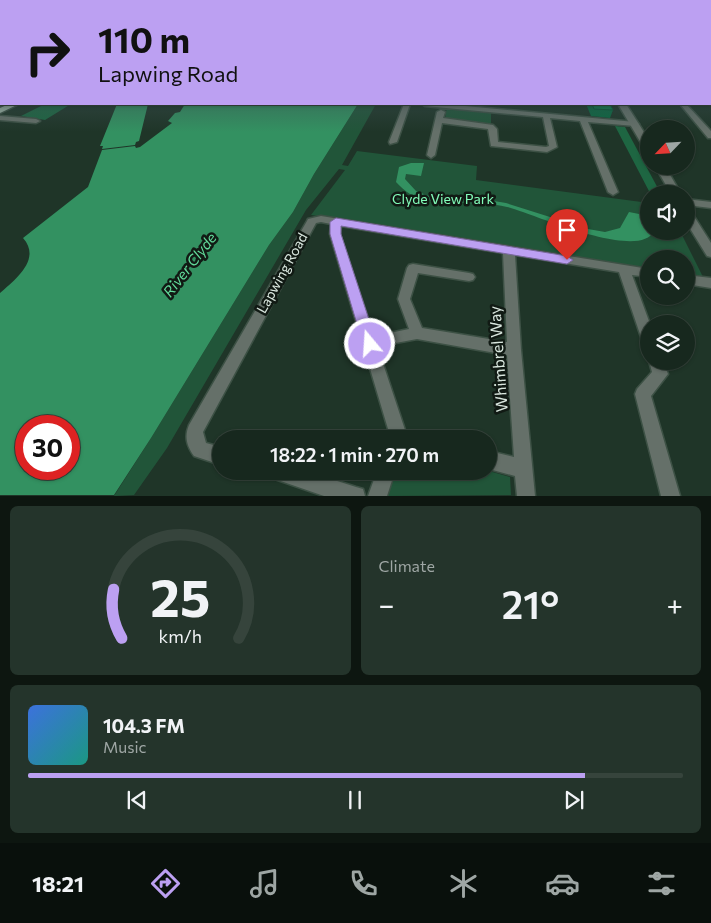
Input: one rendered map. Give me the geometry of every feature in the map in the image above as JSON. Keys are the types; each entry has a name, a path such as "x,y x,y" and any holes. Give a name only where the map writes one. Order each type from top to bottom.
{"main road":[{"path":"0,111 13,105"}],"street":[{"path":"393,142 407,105"},
{"path":"431,155 442,105 635,124"},
{"path":"623,105 640,133"},
{"path":"684,105 711,136"},
{"path":"439,120 490,126 493,129 494,144 550,150 553,147 546,115"},
{"path":"0,118 36,121"},
{"path":"583,119 613,192"},
{"path":"702,126 711,126"},
{"path":"695,203 711,206"},
{"name":"Lapwing Road","path":"212,453 200,450 195,442 195,431 310,222 317,219 640,272"},
{"path":"336,222 335,234 397,430"},
{"path":"695,227 711,253"},
{"name":"Whimbrel Way","path":"508,250 526,496"},
{"path":"417,333 404,299 412,268 469,277"},
{"path":"624,269 640,315"},
{"path":"695,280 711,283"},
{"path":"386,339 417,333 514,350"},
{"path":"659,370 660,374 643,394 671,496"},
{"path":"497,462 524,469"},
{"path":"304,480 356,496"},
{"path":"377,496 383,480"}],"green space":[{"name":"Clyde View Park","path":"357,105 375,105 342,165 348,166 357,151 477,166 476,180 640,202 640,240 684,240 690,250 640,250 640,267 311,215 345,170 339,169 306,210 167,448 134,495 114,496 269,245 293,212 314,174"},
{"path":"447,107 491,112 491,124 445,119"},
{"name":"Clyde View Park","path":"695,261 703,277 695,276"},
{"path":"497,473 510,477 511,495 385,496 391,480 497,480"}],"shaded area":[{"path":"43,105 69,105 45,120 21,116"},
{"path":"615,126 625,127 640,155 640,174"},
{"path":"641,175 651,175 656,185 646,185"}],"water":[{"path":"117,105 148,105 139,141 135,145 102,149 103,146 100,146"},
{"name":"River Clyde","path":"184,105 357,105 314,174 293,212 269,245 114,495 0,495 0,293 13,282 28,261 30,254 23,238 88,187 102,150 140,147 172,123 168,121 175,113 180,112"},
{"path":"411,163 424,163 421,176 406,174 405,179 416,191 429,196 476,198 506,203 588,229 605,232 620,228 629,212 640,214 640,240 628,241 607,239 507,207 445,203 421,199 408,193 396,182 399,167"}],"building":[{"path":"592,105 610,105 613,110 594,109"}],"route":[{"path":"370,344 335,234 336,222 567,260"}]}
